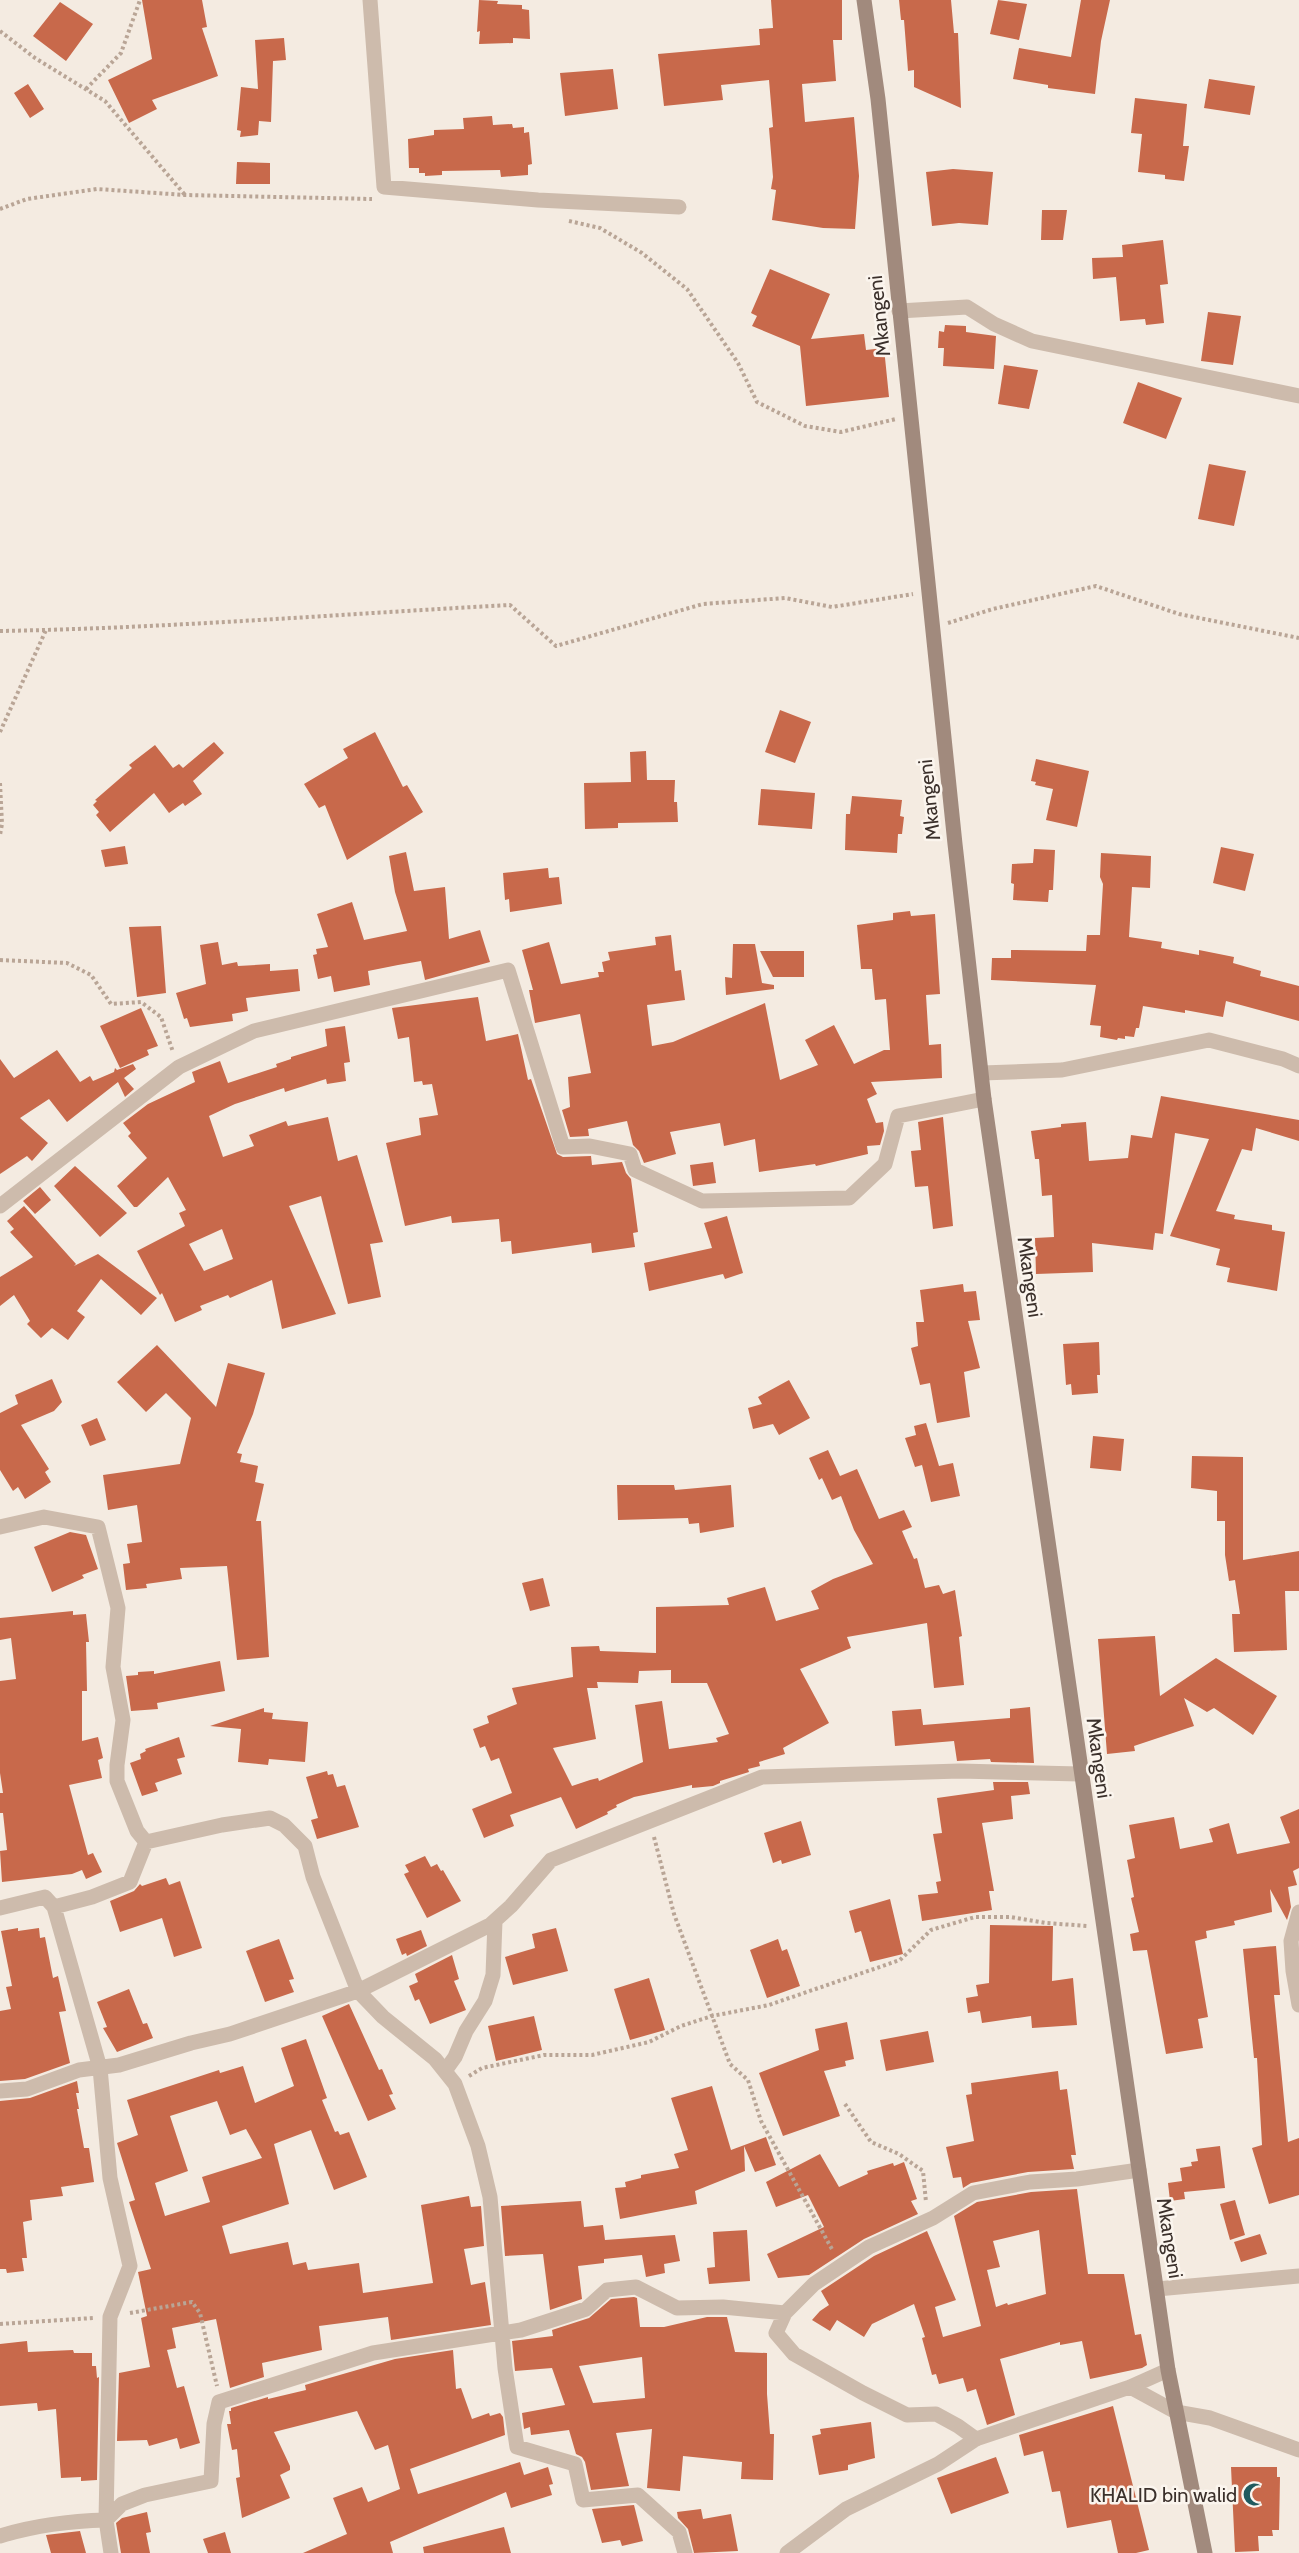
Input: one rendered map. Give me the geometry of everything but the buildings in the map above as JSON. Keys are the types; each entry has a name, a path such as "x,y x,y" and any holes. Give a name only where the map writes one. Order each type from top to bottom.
{"street":[{"path":"370,0 384,187 538,200 679,207"},
{"name":"Mkangeni","path":"864,0 878,99 928,591 984,1099 1167,2370 1204,2553"},
{"path":"899,311 967,307 994,324 1032,341 1299,396"},
{"path":"0,1206 179,1067 254,1031 508,970 563,1147 590,1146 630,1154 635,1170 702,1201 849,1198 885,1164 898,1116 984,1099"},
{"path":"982,1073 1062,1070 1209,1040 1282,1059 1299,1066"},
{"path":"0,1527 44,1518 98,1527 118,1608 113,1667 123,1720 117,1781 137,1831 146,1842"},
{"path":"0,2091 27,2089 79,2070 119,2065 191,2043 230,2034 358,1991 495,1921 551,1860 762,1777 960,1770 1080,1774"},
{"path":"146,1842 222,1825 270,1818 284,1825 305,1846 314,1876 358,1991 383,2017 435,2059 445,2071 455,2084 478,2146 490,2197 502,2333 518,2447 575,2464 583,2500 638,2495 679,2532 686,2553"},
{"path":"54,1907 92,1897 130,1882 146,1842"},
{"path":"0,1908 45,1897 54,1907 100,2068 110,2178 130,2266 110,2317 106,2520 111,2553"},
{"path":"1299,1912 1291,1941 1299,2005"},
{"path":"445,2071 485,2001 493,1975 495,1921"},
{"path":"976,2439 936,2414 907,2415 794,2354 776,2333 785,2313 814,2284 869,2247 933,2218 973,2193 1029,2182 1077,2179 1139,2170"},
{"path":"1157,2289 1299,2276"},
{"path":"0,2536 30,2527 61,2522 106,2520 122,2504 145,2495 211,2481 214,2424 219,2402 373,2353 521,2330 586,2309 607,2290 636,2287 677,2308 723,2307 785,2313"},
{"path":"787,2553 846,2509 938,2464 976,2439 1130,2387 1167,2370"},
{"path":"1130,2387 1176,2412 1210,2418 1299,2450"}],"path":[{"path":"86,89 121,53 140,0"},
{"path":"0,31 35,58 105,100 185,195"},
{"path":"0,209 27,199 97,189 185,195 378,200"},
{"path":"567,220 600,228 642,253 687,289 738,363 757,402 805,426 841,432 910,415"},
{"path":"932,627 993,609 1096,586 1179,614 1299,638"},
{"path":"0,631 234,622 318,615 510,605 556,646 703,604 785,598 832,607 928,591"},
{"path":"0,732 46,630"},
{"path":"0,783 2,824 0,835"},
{"path":"0,960 67,963 91,975 111,1004 141,1002 161,1017 179,1067"},
{"path":"650,1822 675,1914 730,2064 748,2080 761,2121 842,2267"},
{"path":"455,2084 482,2068 544,2055 592,2055 649,2042 681,2026 712,2016 769,2005 900,1960 931,1930 975,1917 1011,1917 1046,1923 1102,1927"},
{"path":"845,2104 871,2142 900,2154 923,2170 927,2211 933,2218"},
{"path":"0,2324 110,2317 192,2302 200,2313 214,2366 219,2402"}],"place":[{"name":"KHALID bin walid","path":"1255,2495"}]}
